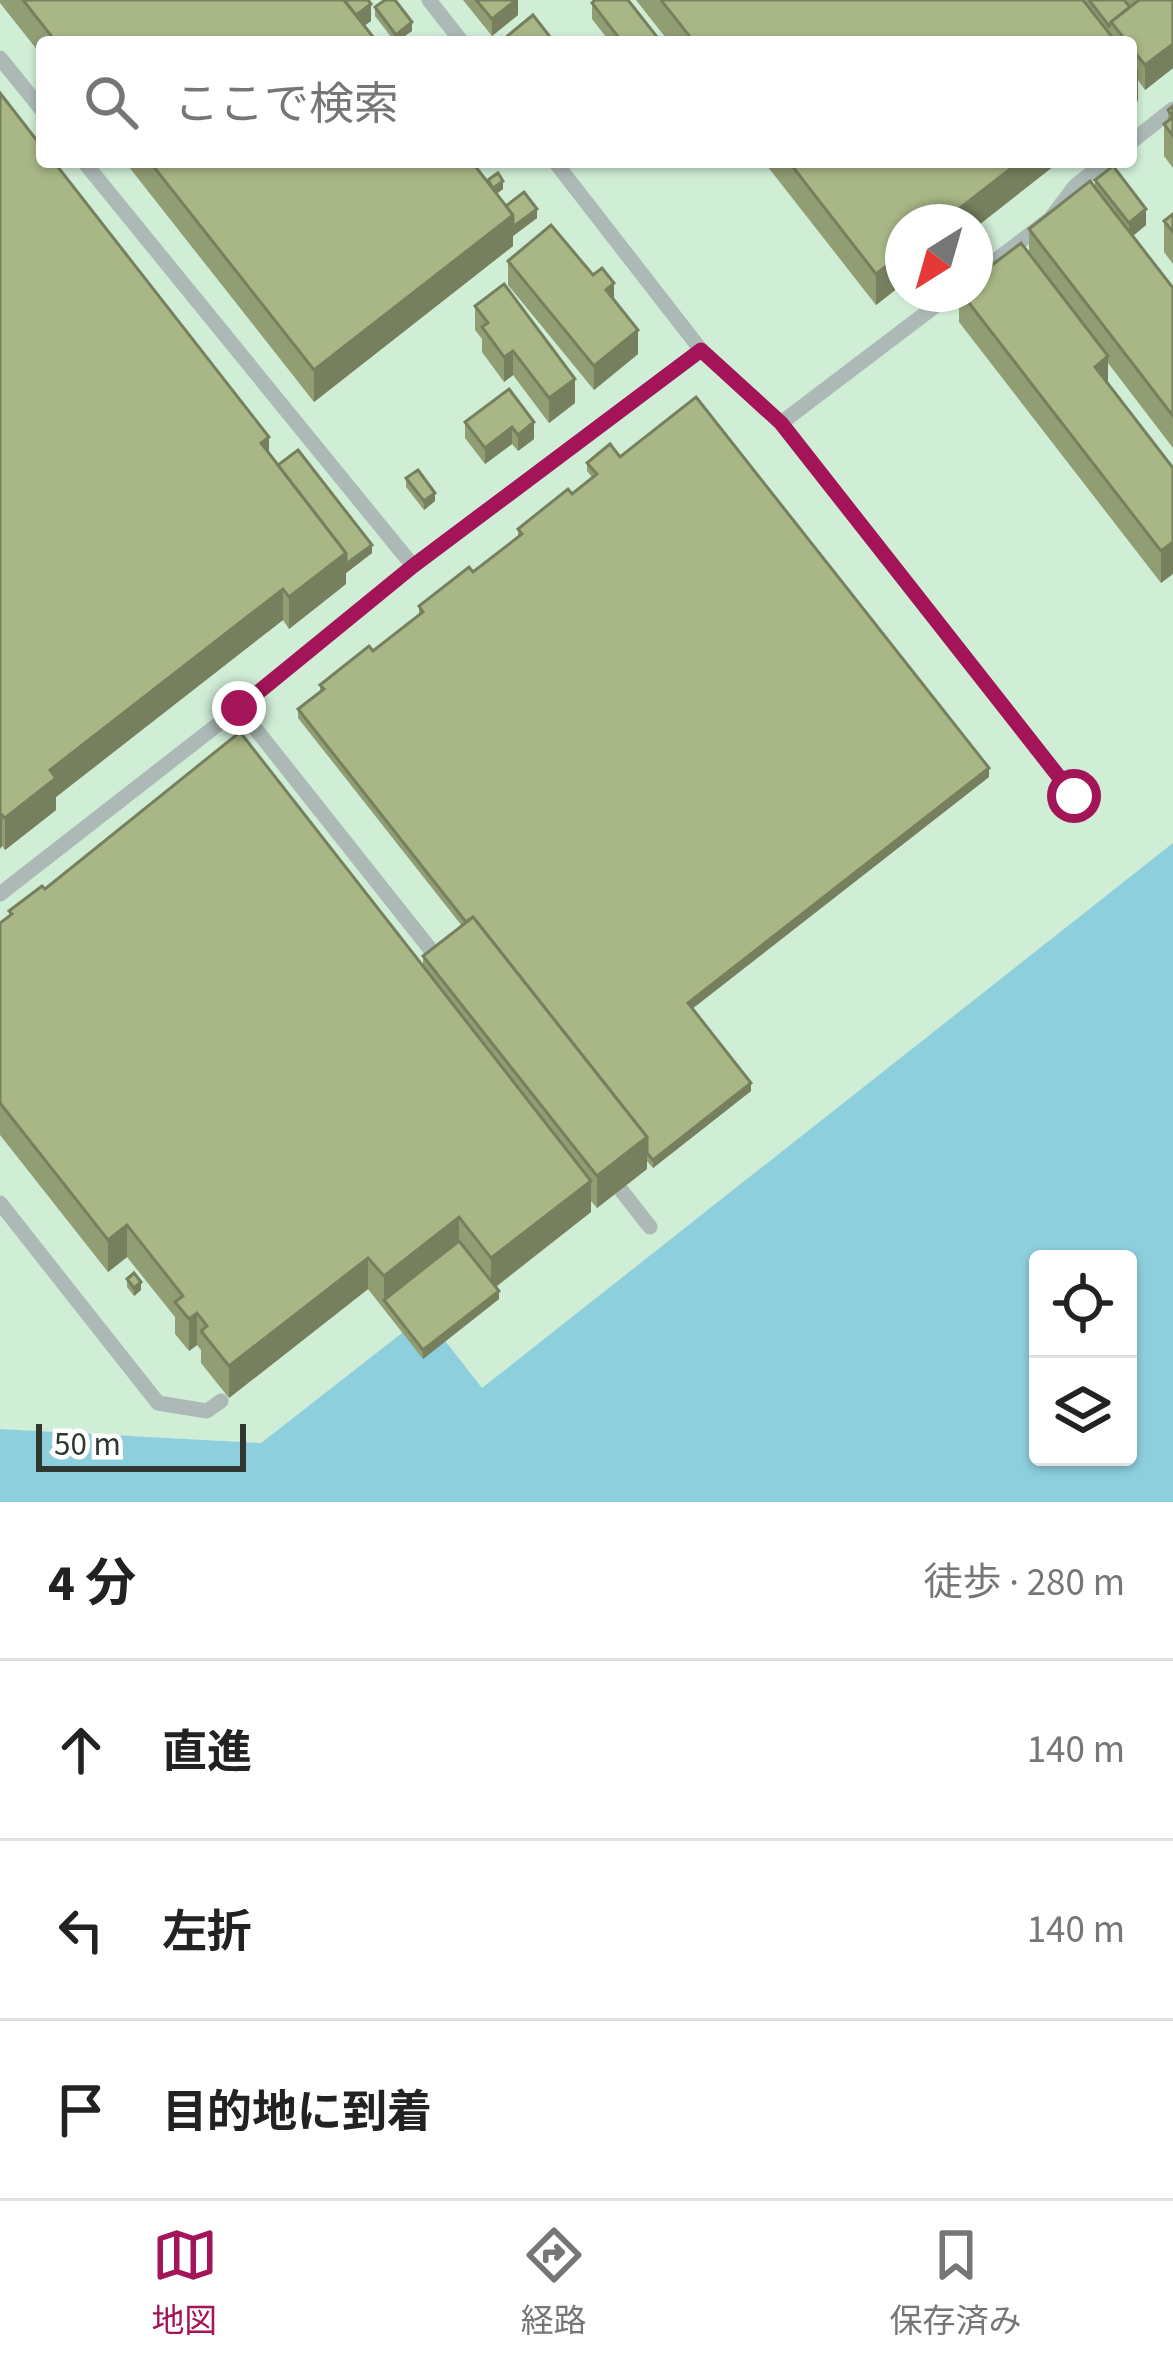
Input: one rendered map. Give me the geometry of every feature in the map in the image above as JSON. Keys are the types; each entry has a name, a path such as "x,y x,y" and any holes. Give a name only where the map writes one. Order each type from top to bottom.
{"lane":[{"path":"429,0 457,36"},
{"path":"0,58 36,103"},
{"path":"1137,137 1173,109"},
{"path":"89,168 413,566"},
{"path":"560,168 701,350 781,423 1074,796"},
{"path":"993,262 1050,219 1075,185 1097,168"},
{"path":"781,423 927,312"},
{"path":"0,893 413,566 701,350"},
{"path":"239,708 446,969"},
{"path":"621,1190 650,1227"},
{"path":"0,1203 158,1403 207,1411 220,1401"}],"shaded area":[{"path":"0,0 1173,0 1173,843 482,1389 425,1315 261,1443 0,1429"}],"water":[{"path":"1173,843 1173,1502 0,1502 0,1429 261,1443 425,1315 482,1388"}],"building":[{"path":"23,0 344,0 372,36 51,36"},
{"path":"344,0 368,0 371,4 356,15"},
{"path":"395,0 412,22 396,35 375,7"},
{"path":"476,0 516,0 492,19"},
{"path":"628,0 656,36 617,36 592,3"},
{"path":"661,0 1083,0 1111,36 689,36"},
{"path":"1089,0 1124,0 1130,7 1109,26"},
{"path":"1139,0 1173,0 1173,44 1145,65 1137,55 1137,36 1122,36 1111,22"},
{"path":"533,15 549,36 507,36"},
{"path":"0,93 36,139 36,168 59,168 269,437 261,443 346,553 289,597 283,589 50,770 56,778 5,818 0,817"},
{"path":"155,168 477,168 513,215 314,370"},
{"path":"794,168 1011,168 965,204 885,204 885,267 876,274"},
{"path":"1115,168 1146,209 1129,223 1095,180"},
{"path":"498,173 503,181 493,188 488,180"},
{"path":"1090,181 1173,288 1173,416 1029,229"},
{"path":"524,192 537,209 513,227 513,215 506,206"},
{"path":"551,225 593,275 602,268 614,283 606,290 638,330 594,366 508,261"},
{"path":"1021,243 1108,356 1095,367 1173,468 1173,542 1161,551 976,312 993,312 993,264"},
{"path":"504,284 575,379 549,398 513,351 504,357 482,327 488,323 475,306"},
{"path":"509,389 534,422 518,435 512,427 485,448 465,422"},
{"path":"696,397 989,768 688,1003 751,1083 653,1160 647,1153 647,1137 473,917 466,922 298,709 369,646 373,651 423,612 419,606 522,534 518,529 568,489 572,494 597,474 587,463 610,444 620,457"},
{"path":"298,450 372,545 346,564 346,553 278,465"},
{"path":"418,470 435,493 424,501 406,478"},
{"path":"240,732 591,1181 491,1258 459,1217 384,1276 368,1258 229,1366 201,1331 207,1326 197,1313 189,1319 175,1302 183,1296 127,1225 108,1240 0,1103 0,923 12,914 9,911 42,886 45,889"},
{"path":"473,917 647,1137 597,1176 423,956"},
{"path":"459,1241 499,1291 423,1350 384,1300"},
{"path":"134,1273 141,1282 134,1288 127,1279"}],"route":[{"path":"239,708 413,566 701,350 781,423 1074,796"}]}
